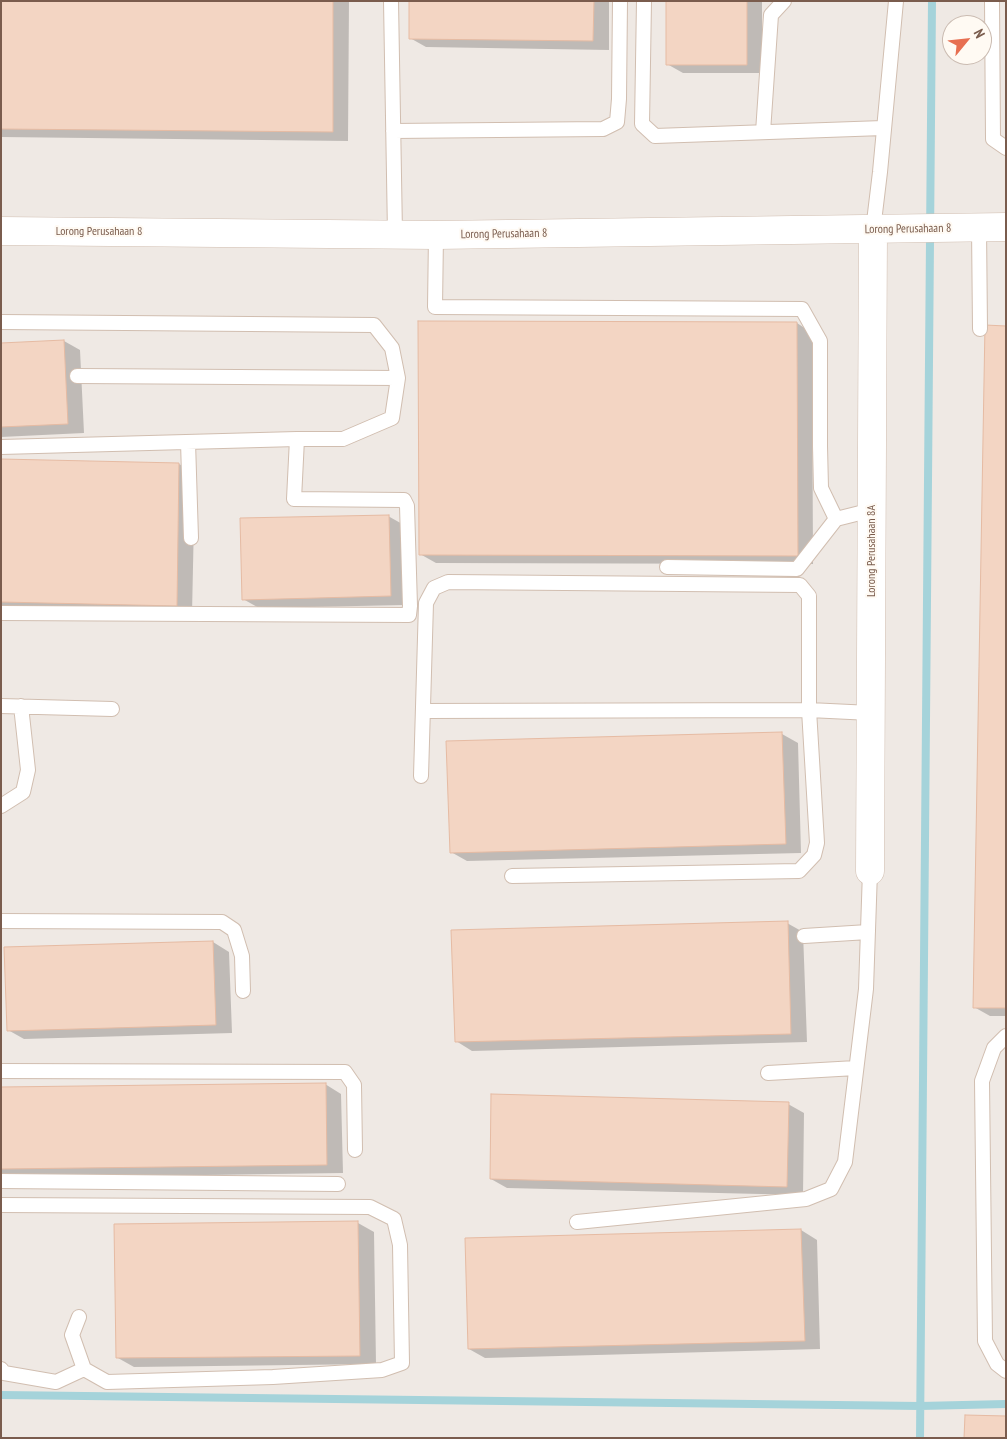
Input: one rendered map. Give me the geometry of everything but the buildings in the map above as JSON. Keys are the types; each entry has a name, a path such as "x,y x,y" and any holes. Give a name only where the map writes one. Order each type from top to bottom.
{"street":[{"name":"Lorong Perusahaan 8","path":"1,231 436,235 982,227"},
{"name":"Lorong Perusahaan 8A","path":"870,871 873,230"}],"lane":[{"path":"390,1 396,234"},
{"path":"393,130 603,129 617,122 620,1"},
{"path":"644,1 642,124 655,136 883,128"},
{"path":"763,132 771,15 784,1"},
{"path":"873,230 896,1"},
{"path":"992,1 993,139 1006,148"},
{"path":"980,329 982,227"},
{"path":"436,235 435,307 802,309 820,341 821,488 836,519"},
{"path":"1,322 374,325 392,348 398,378 392,418 343,440 297,439 1,447"},
{"path":"77,376 398,378"},
{"path":"1,613 409,615 407,506 404,500 294,499 297,439"},
{"path":"188,442 191,538"},
{"path":"667,567 797,569 836,519 872,510"},
{"path":"421,776 426,603 434,588 448,582 800,585 809,596 809,710 817,843 814,855 799,871 512,876"},
{"path":"1,706 112,709"},
{"path":"1,806 23,792 28,770 21,706"},
{"path":"423,711 809,710 871,713"},
{"path":"577,1222 806,1199 831,1189 845,1162 866,989 870,871"},
{"path":"1,921 222,922 234,930 242,956 243,992"},
{"path":"804,936 868,932"},
{"path":"1006,1036 994,1048 982,1081 984,1341 997,1364 1006,1371"},
{"path":"768,1073 856,1068"},
{"path":"1,1071 345,1072 354,1085 355,1150"},
{"path":"1,1181 338,1184"},
{"path":"1,1205 370,1207 394,1219 400,1245 402,1363 382,1370 273,1377 107,1382 84,1369 72,1335 79,1316"},
{"path":"1,1369 4,1373 56,1382 84,1369"}],"shaded area":[{"path":"1,1 1006,1 1006,1438 1,1438"}],"waterway":[{"path":"920,1438 932,1"},
{"path":"1,1395 920,1406 1006,1404"}]}
